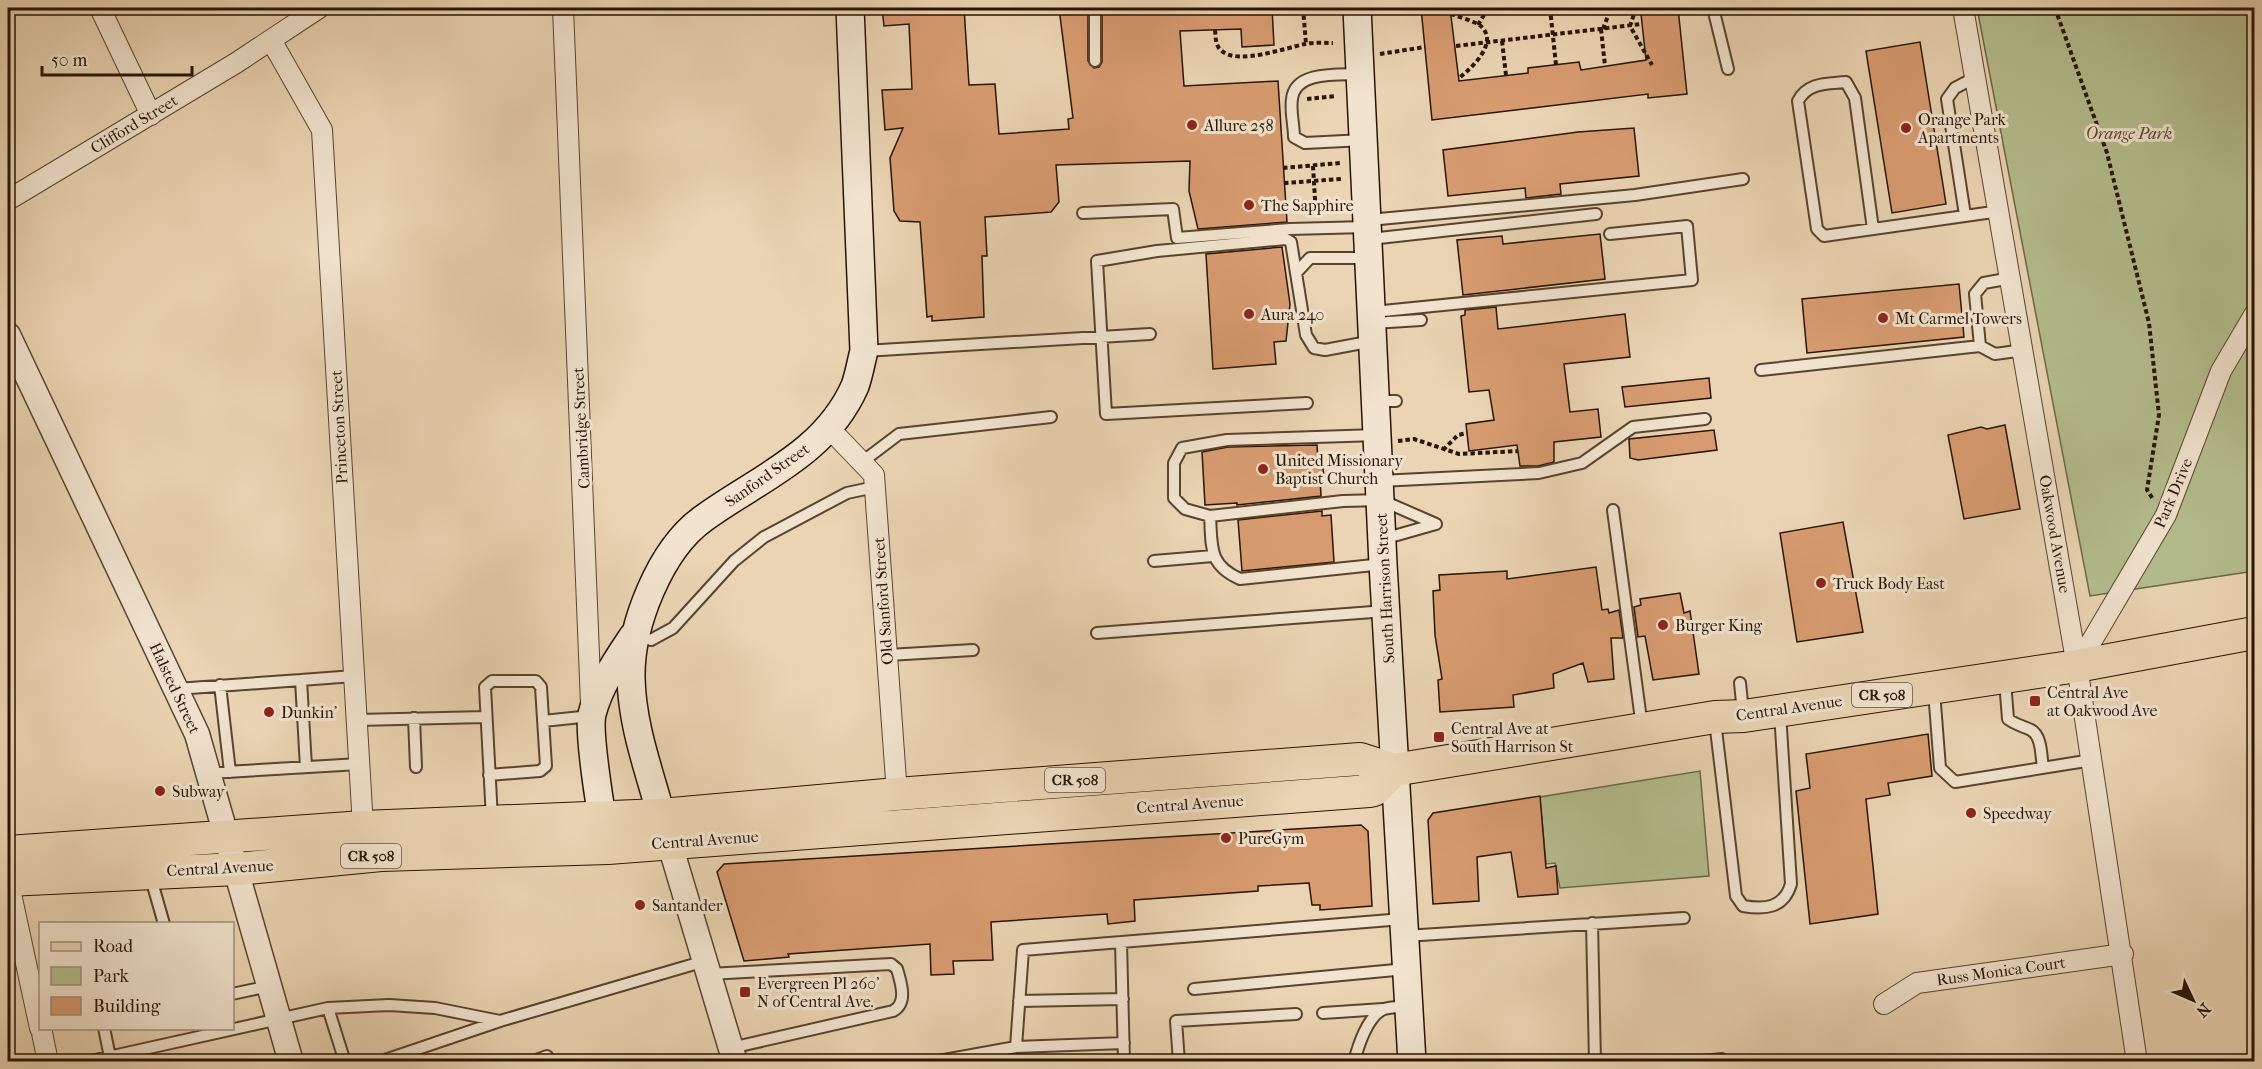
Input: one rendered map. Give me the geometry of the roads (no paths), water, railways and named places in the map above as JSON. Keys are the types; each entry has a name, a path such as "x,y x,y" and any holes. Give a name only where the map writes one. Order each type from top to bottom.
{"main road":[{"name":"Sanford Street","path":"665,828 635,725 631,679 634,635 655,584 674,549 702,519 767,480 815,442 828,427 855,385 864,351 850,8"},
{"name":"South Harrison Street","path":"1357,8 1367,64 1365,140 1373,325 1386,401 1386,438 1381,491 1383,551 1406,969 1396,1008 1412,1062"},
{"name":"Central Avenue","path":"665,828 897,794 1360,759 1394,770 1642,729 1779,711 2004,675 2077,666 2254,633"},
{"path":"591,716 613,667 634,635"},
{"name":"Cambridge Street","path":"591,716 606,833"},
{"name":"Central Avenue","path":"8,880 237,869 665,828 1374,790 1394,770"},
{"name":"Central Avenue","path":"8,852 363,827 492,822 606,833"}],"street":[{"path":"100,8 151,114"},
{"name":"Clifford Street","path":"8,200 271,40 319,8"},
{"name":"Cambridge Street","path":"562,8 591,716"},
{"name":"Oakwood Avenue","path":"1963,8 1977,76 2077,666 2138,1062"},
{"name":"Princeton Street","path":"271,40 322,130 363,827"},
{"name":"Park Drive","path":"2077,666 2166,515 2221,371 2254,315"},
{"name":"Halsted Street","path":"8,335 197,734 219,772 227,838 291,1062"},
{"name":"Old Sanford Street","path":"828,427 874,475 897,794"},
{"path":"665,828 733,1055"},
{"path":"8,880 39,1023"},
{"name":"Russ Monica Court","path":"1884,1004 1917,983 2123,954"},
{"path":"40,1030 48,1062"}],"lane":[{"path":"1095,8 1095,62"},
{"path":"1713,8 1728,69"},
{"path":"1365,140 1305,143 1294,137 1292,97 1299,86 1313,76 1367,64"},
{"path":"1965,215 1947,99 1955,88 1977,76"},
{"path":"1873,229 1855,98 1851,88 1846,82 1812,86 1803,91 1798,101 1817,229 1824,236 2000,212"},
{"path":"1296,273 1310,258 1369,236 1743,179"},
{"path":"1083,213 1173,209 1177,238 1317,228 1369,236 1596,214"},
{"path":"1307,403 1106,414 1097,261 1157,252 1286,239 1291,242 1306,335 1314,348 1325,350 1373,325 1692,280 1687,226 1610,234"},
{"path":"1980,346 1975,294 1984,283 2011,278"},
{"path":"1373,325 1421,320"},
{"path":"864,351 1150,334"},
{"path":"1761,370 1980,346 1995,354 2024,350"},
{"path":"862,462 898,434 1051,417"},
{"path":"1386,438 1227,440 1182,448 1174,463 1174,498 1185,509 1210,516 1343,501 1381,491 1539,473 1582,463 1633,427 1705,418"},
{"path":"634,635 651,640 673,628 734,561 764,537 847,494 874,487"},
{"path":"1210,516 1212,556 1224,569 1240,579 1383,551 1436,524 1381,491"},
{"path":"1613,510 1642,729"},
{"path":"1154,561 1212,556"},
{"path":"1097,633 1386,611"},
{"path":"888,655 973,650"},
{"path":"2004,675 2008,719 2017,726 2032,731 2038,739 2043,768"},
{"path":"176,689 354,676"},
{"path":"300,680 306,767"},
{"path":"489,775 540,771 546,766 541,687 536,681 492,681 485,687 489,775 492,822"},
{"path":"1740,683 1729,717 1736,896 1743,906 1756,909 1781,903 1787,898 1791,884 1779,711"},
{"path":"220,685 219,772 359,764"},
{"path":"1934,687 1940,768 1949,779 1955,782 2092,760"},
{"path":"543,721 591,716"},
{"path":"357,720 486,717"},
{"path":"414,718 416,767"},
{"path":"149,872 163,922"},
{"path":"1016,1047 1023,951 1121,942 1404,927 1592,923 1684,918"},
{"path":"1592,923 1595,1062"},
{"path":"1121,942 1124,1062"},
{"path":"379,1062 500,1022 707,967 891,964 897,969 903,1001 893,1011 733,1055"},
{"path":"1194,988 1406,969"},
{"path":"234,994 269,986"},
{"path":"1019,1001 1123,999"},
{"path":"234,1030 328,1008 389,1005 435,1008 500,1022"},
{"path":"328,1008 345,1062"},
{"path":"1323,1013 1396,1008"},
{"path":"1354,1062 1357,1049 1373,1018 1396,1008"},
{"path":"1179,1062 1176,1021 1296,1014"},
{"path":"104,1030 110,1057"},
{"path":"86,1062 233,1030"},
{"path":"933,1062 1016,1047 1124,1043"},
{"path":"531,1062 547,1056 549,1062"},
{"path":"1695,1062 1722,1059"}],"place":[{"name":"Allure 258","path":"1192,125"},
{"name":"Orange Park Apartments","path":"1906,128"},
{"name":"The Sapphire","path":"1249,205"},
{"name":"Aura 240","path":"1249,314"},
{"name":"Mt Carmel Towers","path":"1883,318"},
{"name":"United Missionary Baptist Church","path":"1263,469"},
{"name":"Truck Body East","path":"1821,583"},
{"name":"Burger King","path":"1663,625"},
{"name":"Central Ave at Oakwood Ave","path":"2035,701"},
{"name":"Dunkin'","path":"269,712"},
{"name":"Central Ave at South Harrison St","path":"1439,737"},
{"name":"Subway","path":"160,791"},
{"name":"Speedway","path":"1971,813"},
{"name":"PureGym","path":"1226,838"},
{"name":"Santander","path":"640,905"},
{"name":"Evergreen Pl 260' N of Central Ave.","path":"745,992"}],"park label":[{"name":"Orange Park","path":"2129,133"}]}
